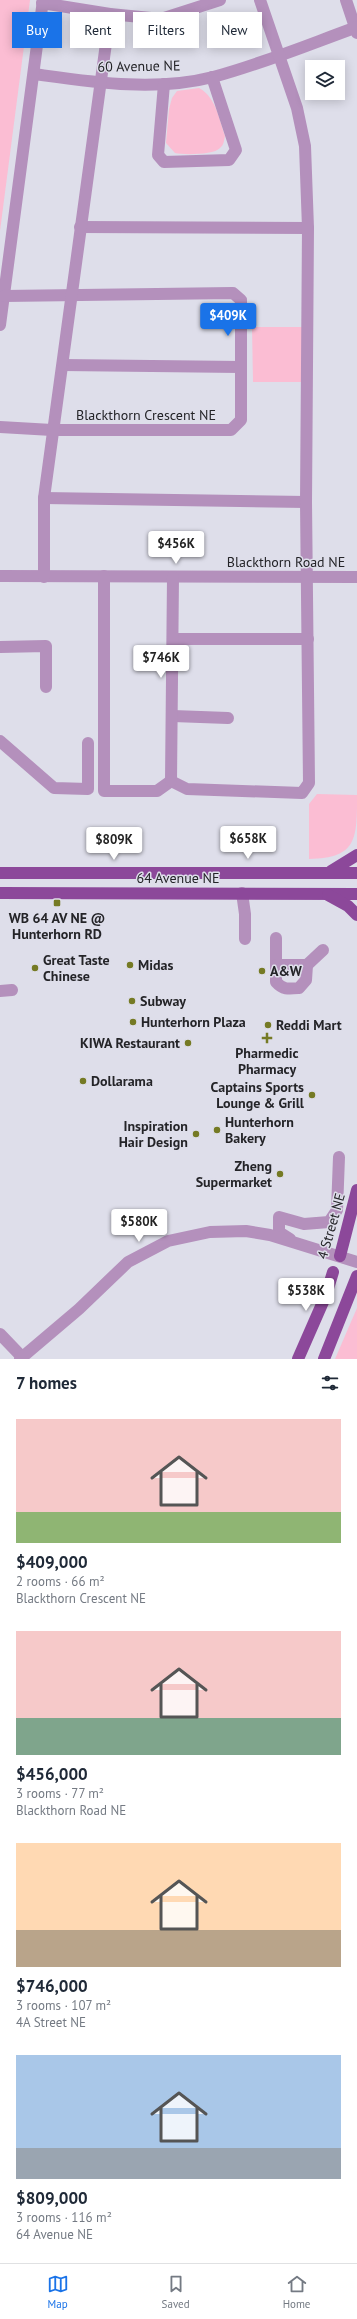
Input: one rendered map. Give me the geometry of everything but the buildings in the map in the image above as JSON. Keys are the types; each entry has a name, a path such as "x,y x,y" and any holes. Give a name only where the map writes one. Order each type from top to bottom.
{"main road":[{"path":"330,872 357,855"},
{"name":"64 Avenue NE","path":"0,873 357,872"},
{"name":"64 Avenue NE","path":"0,893 357,894"},
{"path":"325,894 348,906 357,915"},
{"name":"4 Street NE","path":"340,1256 357,1190"},
{"name":"4 Street NE","path":"298,1359 326,1295 334,1272"},
{"path":"324,1359 357,1276"}],"street":[{"path":"125,15 161,19 220,0"},
{"path":"171,781 187,789 302,793 309,783 306,502 308,228 305,146 297,108 280,54 260,0"},
{"path":"346,0 356,29"},
{"path":"0,326 34,74 42,1 100,12"},
{"name":"60 Avenue NE","path":"34,74 102,84 164,84 212,77 356,29"},
{"path":"44,577 44,498 52,430 63,365 70,295 106,48"},
{"path":"164,84 158,155 164,162 229,160 236,150 212,77"},
{"path":"80,227 308,228"},
{"name":"Blackthorn Crescent NE","path":"0,428 52,430 231,430 241,420 241,300 233,293 4,296"},
{"path":"63,365 240,367"},
{"path":"44,498 306,502"},
{"name":"Blackthorn Road NE","path":"0,576 357,577"},
{"path":"104,576 104,791 157,791 171,781"},
{"path":"171,781 173,716 173,577"},
{"path":"173,639 308,639"},
{"path":"0,647 46,646 46,687"},
{"path":"173,716 228,718"},
{"path":"0,741 54,788 88,790 88,743"},
{"path":"242,893 245,914 245,939"},
{"path":"276,938 276,982 280,987 288,989 299,988 306,980 308,965 324,950"},
{"path":"276,966 308,965"},
{"path":"298,1243 279,1232 279,1217 283,1216 304,1224 329,1222 337,1210 339,1157"},
{"path":"0,1334 21,1358 79,1309 128,1262 168,1241 210,1232 246,1231 298,1243 357,1262"},
{"name":"4 Street NE","path":"334,1272 340,1256"}],"shaded area":[{"path":"0,0 30,0 28,12 12,12 12,48 24,48 0,231"},
{"path":"199,88 205,92 216,109 225,136 223,144 220,148 212,152 191,154 175,153 166,143 169,109 172,98 177,91"},
{"path":"252,327 304,327 304,382 253,382"},
{"path":"317,794 357,795 356,823 351,843 345,850 337,855 325,858 309,859 309,804"},
{"path":"357,1308 357,1359 335,1359"}],"place":[{"name":"WB 64 AV NE @ Hunterhorn RD","path":"57,903"},
{"name":"Midas","path":"130,965"},
{"name":"Great Taste Chinese","path":"35,968"},
{"name":"A&W","path":"262,971"},
{"name":"Subway","path":"132,1001"},
{"name":"Hunterhorn Plaza","path":"133,1022"},
{"name":"Reddi Mart","path":"268,1025"},
{"name":"Pharmedic Pharmacy","path":"267,1038"},
{"name":"KIWA Restaurant","path":"188,1043"},
{"name":"Dollarama","path":"83,1081"},
{"name":"Captains Sports Lounge & Grill","path":"312,1095"},
{"name":"Hunterhorn Bakery","path":"217,1130"},
{"name":"Inspiration Hair Design","path":"196,1134"},
{"name":"Zheng Supermarket","path":"280,1174"}]}
